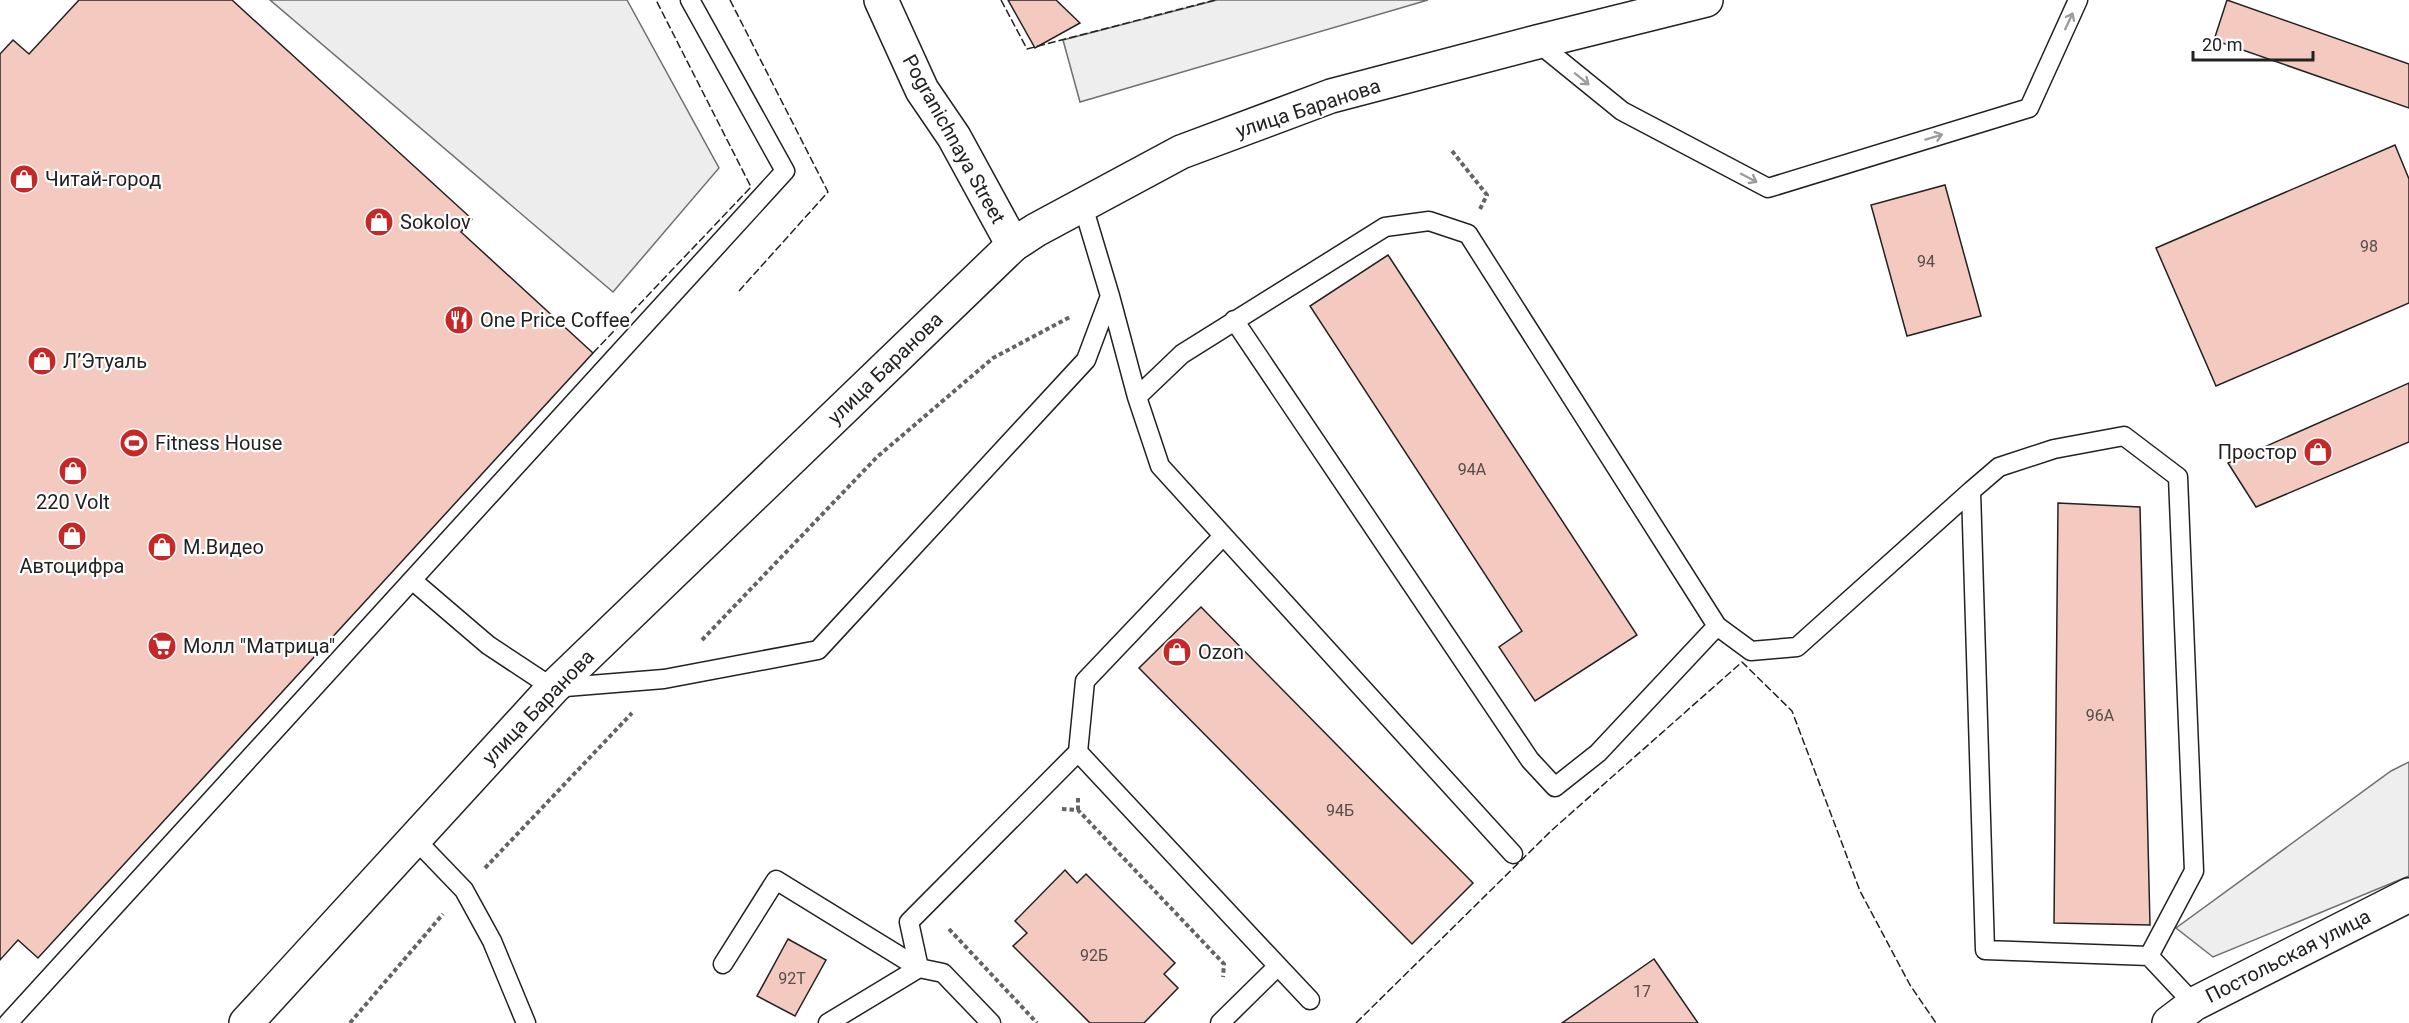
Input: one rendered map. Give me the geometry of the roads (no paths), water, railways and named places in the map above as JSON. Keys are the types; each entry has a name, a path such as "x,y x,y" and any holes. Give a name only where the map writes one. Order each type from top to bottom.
{"main road":[{"name":"Pogranichnaya Street","path":"881,0 922,90 954,136 1013,245"},
{"name":"улица Баранова","path":"246,1023 553,688 1013,245 1036,230 1181,152 1331,96 1706,0"},
{"name":"Постольская улица","path":"2191,1017 2409,895"}],"lane":[{"path":"8,1023 785,171 690,0"},
{"path":"1537,42 1622,111 1768,188 2029,108 2078,0"},
{"path":"1083,206 1137,397 1160,466 1513,854"},
{"path":"1137,397 1182,354 1385,227 1429,220 1468,234 1718,626 1751,651 1797,647 1999,467 2054,449 2124,436 2178,477 2194,872 2149,956"},
{"path":"412,580 488,645 553,688 664,679 819,650 1086,360 1110,297"},
{"path":"1234,320 1530,760 1555,787 1598,753 1718,626"},
{"path":"1971,491 1985,950 2149,956"},
{"path":"919,968 909,922 1078,752 1085,681 1223,536"},
{"path":"1078,752 1310,1000"},
{"path":"414,838 464,890 492,941 525,1023"},
{"path":"723,964 776,879 919,968 943,974 991,1023"},
{"path":"2149,956 2191,1017"},
{"path":"1220,1023 1278,966"},
{"path":"828,1023 919,968"}],"place":[{"name":"Читай-город","path":"24,179"},
{"name":"Sokolov","path":"379,222"},
{"name":"One Price Coffee","path":"459,320"},
{"name":"Л’Этуаль","path":"42,361"},
{"name":"Fitness House","path":"134,443"},
{"name":"Простор","path":"2318,452"},
{"name":"220 Volt","path":"73,471"},
{"name":"Автоцифра","path":"72,536"},
{"name":"М.Видео","path":"162,547"},
{"name":"Молл \"Матрица\"","path":"162,646"},
{"name":"Ozon","path":"1177,652"}]}
